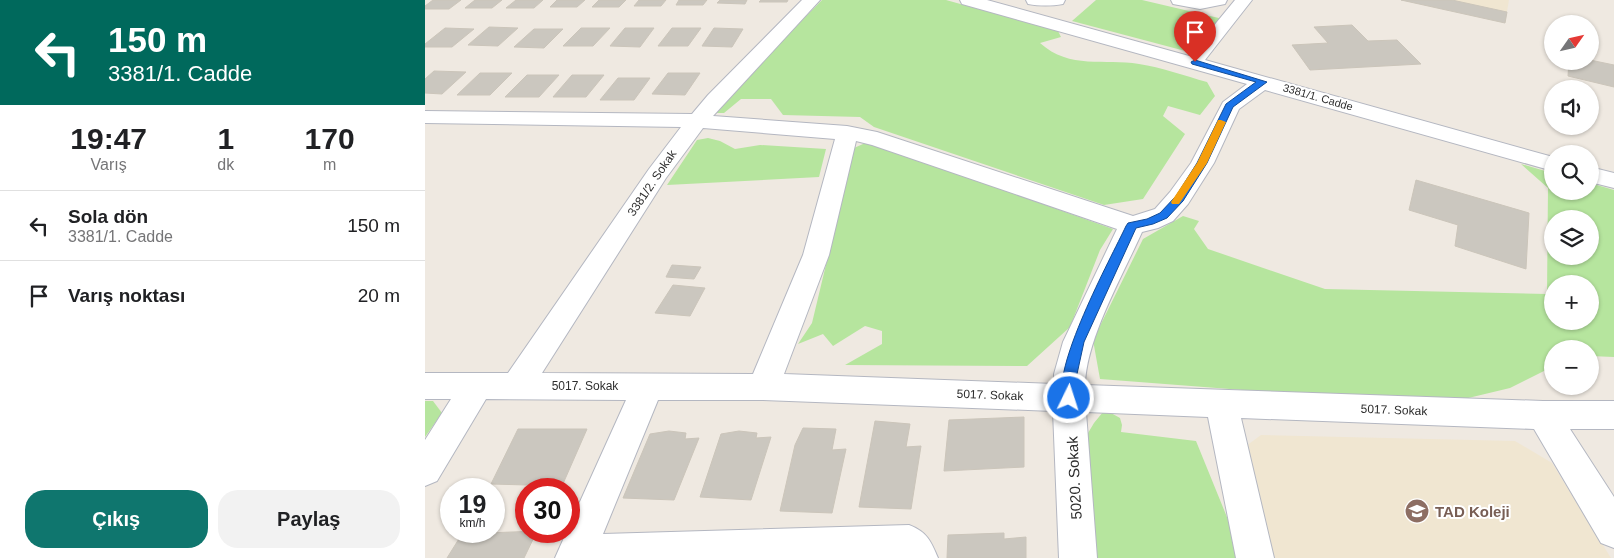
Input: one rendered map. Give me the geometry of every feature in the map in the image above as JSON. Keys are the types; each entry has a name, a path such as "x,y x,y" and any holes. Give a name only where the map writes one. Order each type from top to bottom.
{"street":[{"name":"3381/2. Sokak","path":"517,386 657,174 697,121 733,80 812,0"},
{"name":"3381/1. Cadde","path":"967,0 1195,62 1544,161"},
{"path":"1033,0 1057,0"},
{"path":"1179,0 1200,4 1219,0"},
{"path":"1195,62 1244,0"},
{"path":"425,118 697,121 847,133 892,144 1132,226 1149,222 1163,215 1179,198 1202,163 1229,106 1263,82"},
{"path":"763,387 816,255 831,206 847,133"},
{"path":"1599,177 1614,181"},
{"name":"5020. Sokak","path":"1078,558 1069,398 1071,374 1078,342 1132,226"},
{"name":"5017. Sokak","path":"425,386 763,387 1543,416 1614,415"},
{"path":"425,470 477,386"},
{"path":"648,387 575,556 909,544 919,558"},
{"path":"1221,403 1255,558"},
{"path":"1543,416 1614,530"}],"shaded area":[{"path":"1401,0 1509,0 1505,23"},
{"name":"TAD Koleji","path":"1261,435 1515,441 1552,463 1611,558 1264,558 1246,446"}],"green space":[{"path":"822,0 946,0 1058,31 1061,37 1040,43 1063,57 1075,60 1126,62 1164,69 1207,82 1215,96 1200,115 1168,106 1163,116 1185,134 1143,199 1104,205 874,127 860,117 783,115 771,99 741,99 724,113 711,113"},
{"path":"1096,0 1142,0 1223,19 1189,52 1072,21"},
{"path":"708,138 720,141 735,149 760,145 826,149 819,177 667,185 697,140"},
{"path":"863,144 874,144 1113,229 1100,250 1070,327 1027,366 845,365 882,344 882,331 865,326 833,346 823,334 798,344 812,323 854,148"},
{"path":"1521,164 1544,171 1544,184"},
{"path":"1599,186 1614,190 1614,357 1599,356 1599,340 1544,340 1544,371 1510,388 1439,405 1100,379 1093,340 1143,239 1183,216 1199,221 1194,229 1208,249 1325,289 1544,294 1544,330 1599,330 1599,275 1547,275 1547,265 1599,265 1599,210 1548,210 1548,200 1599,200"},
{"path":"425,401 433,401 442,413 425,437"},
{"path":"1103,412 1111,413 1120,418 1121,432 1196,441 1231,527 1236,558 1086,558 1085,438"}],"building":[{"path":"433,0 461,0 449,9 425,9 425,6"},
{"path":"475,0 502,0 492,8 465,8"},
{"path":"516,0 543,0 534,8 506,8"},
{"path":"557,0 585,0 577,7 550,7"},
{"path":"599,0 626,0 619,7 592,7"},
{"path":"639,0 666,0 661,6 634,6"},
{"path":"679,0 707,0 703,5 676,5"},
{"path":"720,0 747,0 745,4 717,3"},
{"path":"761,0 788,0 787,2 759,2"},
{"path":"1401,0 1452,0 1507,12 1505,23"},
{"path":"1352,25 1368,41 1397,40 1421,64 1310,70 1292,45 1328,43 1314,27"},
{"path":"489,27 518,28 498,46 468,45"},
{"path":"445,28 474,29 452,47 425,47 425,44"},
{"path":"581,28 610,28 593,46 563,46"},
{"path":"625,28 654,28 640,47 610,46"},
{"path":"672,28 701,28 688,46 658,46"},
{"path":"714,28 743,29 732,47 702,46"},
{"path":"534,29 563,29 544,48 514,47"},
{"path":"1599,62 1614,65 1614,87 1599,83 1599,80 1585,80 1568,76 1568,70 1599,70"},
{"path":"434,71 466,72 442,94 425,93 425,79"},
{"path":"480,73 512,73 490,95 457,95"},
{"path":"668,73 700,73 685,95 652,94"},
{"path":"527,75 559,75 539,97 505,97"},
{"path":"572,75 604,75 586,97 553,97"},
{"path":"618,78 650,78 634,100 600,100"},
{"path":"1416,180 1529,213 1526,269 1455,246 1458,225 1409,210"},
{"path":"672,265 701,267 694,279 666,277"},
{"path":"673,285 705,288 690,316 655,313"},
{"path":"1024,417 1024,467 944,471 949,420"},
{"path":"875,421 910,424 906,447 921,446 911,509 859,507"},
{"path":"803,428 836,429 832,450 846,449 832,513 780,511 795,445"},
{"path":"518,429 587,429 566,478 515,478 515,485 505,484 505,478 494,478"},
{"path":"669,431 686,433 685,439 699,438 674,500 623,498 650,434"},
{"path":"739,431 757,433 756,438 771,437 751,500 700,497 721,434"},
{"path":"505,532 515,532 515,543 531,543 524,558 447,558 456,543 505,543"},
{"path":"1004,533 1004,539 1026,537 1026,558 947,558 948,535"}],"slow traffic":[{"path":"1176,202 1202,163 1221,122"}],"place":[{"name":"TAD Koleji","path":"1417,511"}],"route":[{"path":"1069,398 1073,358 1078,342 1132,226 1149,222 1163,215 1179,198 1202,163 1229,106 1263,82 1195,62"}]}
